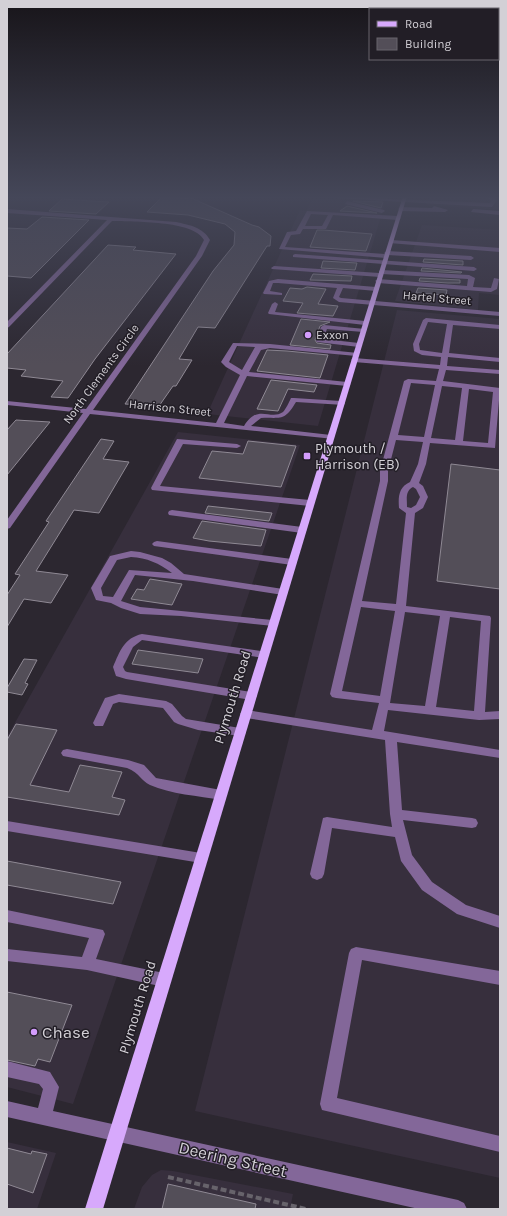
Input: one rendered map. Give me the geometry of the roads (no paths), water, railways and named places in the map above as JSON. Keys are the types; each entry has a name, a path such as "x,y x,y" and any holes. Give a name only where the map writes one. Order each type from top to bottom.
{"main road":[{"name":"Plymouth Road","path":"94,1209 387,253"}],"street":[{"path":"7,326 79,253"},
{"name":"North Clements Circle","path":"7,526 200,253"},
{"path":"336,253 386,257 474,269"},
{"path":"294,256 471,258"},
{"path":"274,268 380,276 470,288 494,289 496,279"},
{"path":"380,276 470,276 472,278 470,288"},
{"path":"280,294 266,293 271,282 278,281 376,289"},
{"name":"Hartel Street","path":"341,286 336,298 337,299 500,314"},
{"path":"276,304 272,314 365,323"},
{"path":"500,327 426,320 416,344 417,351 422,353 500,360"},
{"path":"411,512 403,508 401,501 407,487 414,484 422,464 446,354 450,323"},
{"path":"359,345 319,341 324,327 363,330"},
{"path":"347,384 244,374 228,366 225,362 233,347 240,344 443,368 500,372"},
{"path":"219,425 256,350 264,346"},
{"path":"393,437 492,446 499,390 408,381 393,437 336,694 430,711 479,716 500,715"},
{"path":"459,443 466,387"},
{"path":"246,428 251,419 258,415 276,416 286,413 294,400 341,403"},
{"name":"Harrison Street","path":"7,403 331,437"},
{"path":"237,446 180,441 155,488 310,503"},
{"path":"411,512 420,506 424,497 420,488 414,484"},
{"path":"378,735 401,610 411,512"},
{"path":"172,513 302,530"},
{"path":"157,544 292,562"},
{"path":"181,577 167,563 153,557 125,554 113,558 96,588 99,598 102,600 116,601 130,610 179,613 273,623"},
{"path":"116,601 132,572 181,577 283,592"},
{"path":"356,603 401,610 486,618 479,716"},
{"path":"430,711 445,614"},
{"path":"251,696 126,675 120,673 118,667 129,643 134,639 142,637 264,654"},
{"path":"99,723 109,701 119,698 166,705 172,710 179,720 188,724 240,732"},
{"path":"246,714 500,754"},
{"path":"391,737 396,814 406,857 427,886 462,910 500,922"},
{"path":"67,753 128,764 140,768 146,776 157,782 221,794"},
{"path":"396,814 472,823"},
{"path":"317,874 327,822 400,832"},
{"path":"7,826 201,858"},
{"path":"7,916 98,934 87,964"},
{"path":"500,978 356,953 328,1104 500,1144"},
{"path":"7,955 87,964 164,980"},
{"path":"7,1069 44,1078 51,1087 44,1117"},
{"name":"Deering Street","path":"7,1109 458,1209"}],"place":[{"name":"Exxon","path":"308,335"},
{"name":"Plymouth / Harrison (EB)","path":"307,456"},
{"name":"Chase","path":"34,1032"}]}
